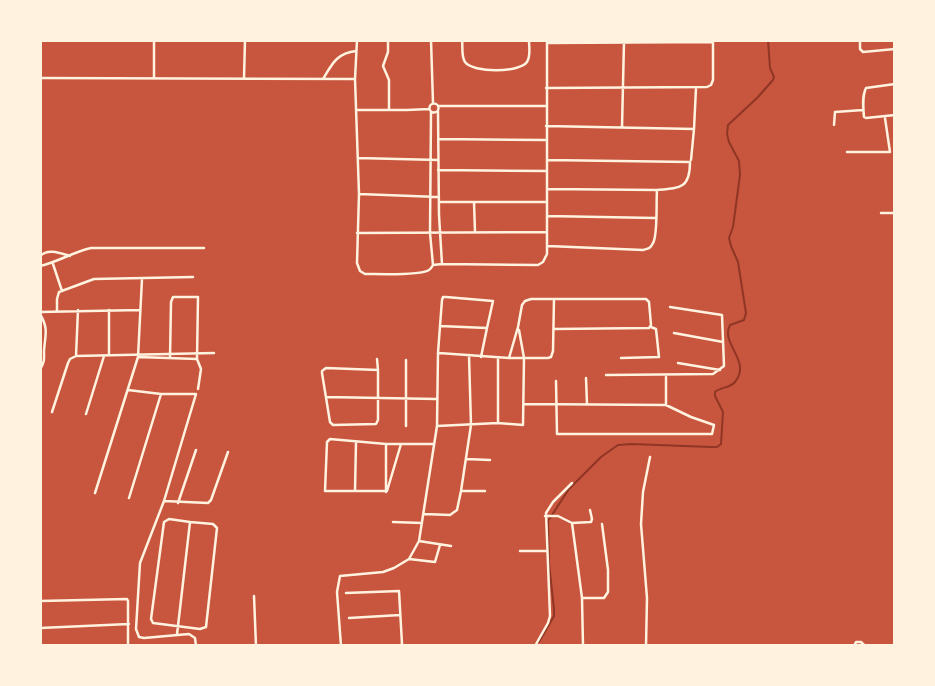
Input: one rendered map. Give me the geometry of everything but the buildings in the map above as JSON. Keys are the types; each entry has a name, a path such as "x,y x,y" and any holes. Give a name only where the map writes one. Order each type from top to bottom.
{"street":[{"path":"154,40 154,78"},
{"path":"244,78 245,40"},
{"path":"357,40 355,79 359,194 358,268 365,274 413,273 429,270 433,265 430,233 430,110 433,103 431,40"},
{"path":"388,40 388,52 383,65 389,80 389,110"},
{"path":"463,40 463,58 466,64 483,70 517,68 525,64 528,59 529,40"},
{"path":"860,40 860,49 865,53 895,49"},
{"path":"433,265 538,265 545,259 547,246 546,88 548,42 713,41 712,83 707,87 546,88"},
{"path":"622,127 624,42"},
{"path":"323,79 339,55 357,51"},
{"path":"40,78 355,79"},
{"path":"895,84 866,88 863,97 865,118 895,115"},
{"path":"547,190 657,190 677,188 685,184 689,176 696,88"},
{"path":"433,103 438,106 546,107"},
{"path":"438,106 442,264"},
{"path":"357,110 438,111"},
{"path":"834,125 835,112 863,110"},
{"path":"847,152 888,153 890,150 885,117"},
{"path":"547,126 694,128"},
{"path":"439,139 547,140"},
{"path":"889,139 895,139"},
{"path":"358,158 438,160"},
{"path":"547,160 690,162"},
{"path":"438,170 547,171"},
{"path":"547,246 643,250 652,246 657,190"},
{"path":"359,194 474,201 547,202"},
{"path":"474,201 475,232"},
{"path":"881,213 895,213"},
{"path":"547,216 656,218"},
{"path":"358,233 547,232"},
{"path":"40,266 91,248 204,248"},
{"path":"40,256 48,252 70,256"},
{"path":"53,263 62,291"},
{"path":"57,311 58,295 62,291 94,279 193,277"},
{"path":"95,493 139,356 142,279"},
{"path":"170,356 173,298 197,296 197,357 201,369 198,389"},
{"path":"341,646 337,592 340,576 383,572 394,568 409,559 419,541 437,426 442,298 494,302 481,357"},
{"path":"509,358 522,305 531,299 647,299 650,304 651,327"},
{"path":"438,353 498,358 551,357 554,299"},
{"path":"606,375 713,374 724,366 722,315 670,307"},
{"path":"76,356 78,310"},
{"path":"86,414 107,356 109,310"},
{"path":"40,369 44,362 42,346 47,334 40,313 140,310"},
{"path":"440,326 487,328"},
{"path":"437,426 498,423 523,425 524,358 518,327"},
{"path":"554,329 656,329 659,357 621,358"},
{"path":"674,334 723,342"},
{"path":"52,412 68,363 76,356 197,357 214,354"},
{"path":"424,514 454,513 457,510 471,425 469,355"},
{"path":"498,358 498,423"},
{"path":"377,359 378,420 374,425 333,425 329,420 322,373 324,369 377,370"},
{"path":"406,360 406,426"},
{"path":"678,363 720,370"},
{"path":"666,376 666,405"},
{"path":"586,378 587,404"},
{"path":"524,404 556,404 587,404 666,405 714,425 712,434 557,434 556,404 556,381"},
{"path":"128,390 196,394 164,501 140,563 136,629 139,637 144,638 192,635 196,646"},
{"path":"129,498 161,394"},
{"path":"326,397 436,399"},
{"path":"386,492 326,492 327,442 330,439 386,444 434,444"},
{"path":"355,492 356,442"},
{"path":"386,444 386,492"},
{"path":"386,492 401,444"},
{"path":"178,503 196,450"},
{"path":"164,501 208,503 228,452"},
{"path":"646,646 647,598 641,524 643,492 650,457"},
{"path":"466,459 490,460"},
{"path":"535,646 550,616 546,516 550,506 572,483"},
{"path":"461,491 485,491"},
{"path":"546,516 558,516 572,523 592,521 590,510"},
{"path":"169,519 190,522 213,524 217,528 206,626 200,629 153,623 151,619 164,522 169,519"},
{"path":"177,634 190,522"},
{"path":"393,522 423,523"},
{"path":"572,523 582,598 583,646"},
{"path":"582,598 602,598 607,595 608,570 603,524"},
{"path":"419,541 451,546"},
{"path":"409,559 435,562 440,545"},
{"path":"520,551 547,551"},
{"path":"346,593 399,590 400,646"},
{"path":"254,596 256,646"},
{"path":"40,601 123,598 128,601 128,646"},
{"path":"349,618 400,615"},
{"path":"40,628 129,624"},
{"path":"854,646 856,642 861,642 865,646"}],"waterway":[{"path":"539,642 554,616 548,521 569,489 601,457 618,445 717,447 721,444 723,412 715,392 733,384 739,374 740,367 728,332 730,325 744,320 746,313 738,262 729,238 740,175 739,161 727,134 728,125 773,80 768,40"}]}
